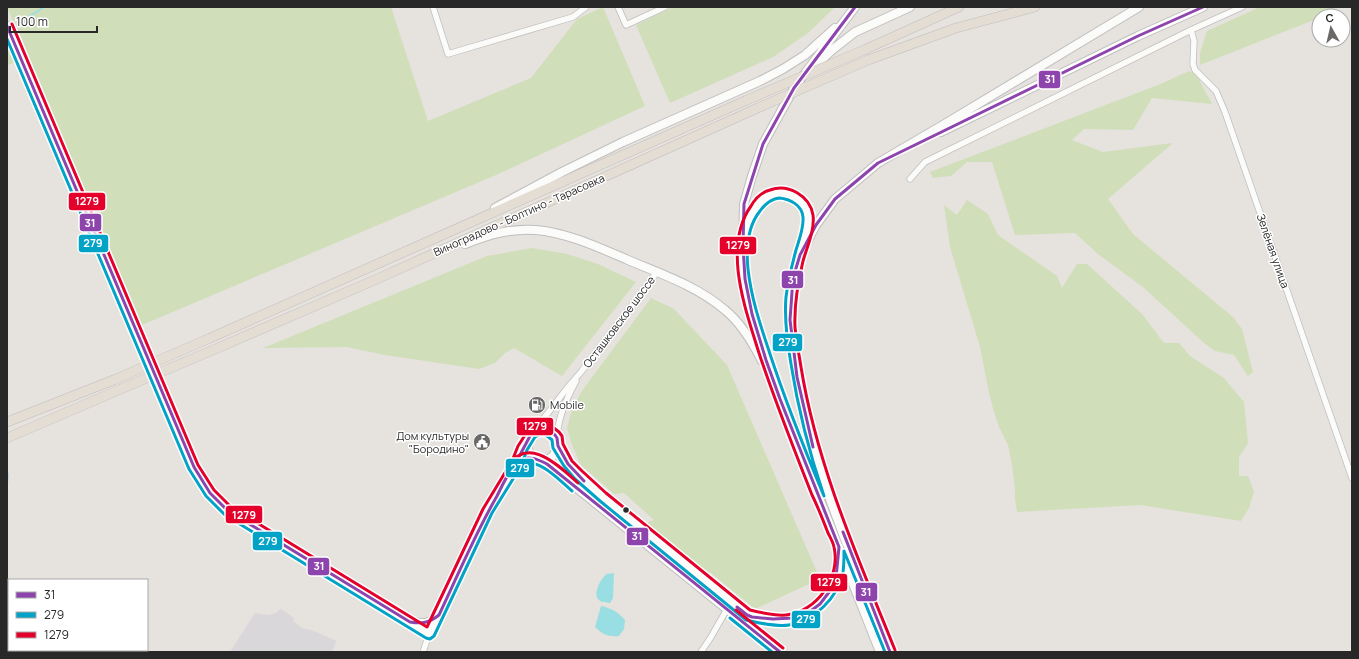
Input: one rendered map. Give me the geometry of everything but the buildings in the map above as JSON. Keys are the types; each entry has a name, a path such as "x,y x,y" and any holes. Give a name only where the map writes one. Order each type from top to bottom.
{"main road":[{"path":"855,7 794,88 763,144 744,204 742,246 745,279 752,314 775,385 880,652"},
{"path":"800,80 832,50 855,32 910,7"},
{"name":"Виноградово - Болтино - Тарасовка","path":"7,422 116,379 208,339 960,7"},
{"name":"Виноградово - Болтино - Тарасовка","path":"7,438 376,279 868,60 956,28 1035,7"},
{"path":"800,255 816,225 835,199 878,163 1139,7"},
{"path":"878,163 1138,36 1203,7"},
{"path":"454,230 623,142 760,81 783,69 805,55 849,15"},
{"path":"7,26 194,466 210,493 228,511 239,518 429,634 488,511 517,463 522,448 530,436 540,430 548,430 552,432 568,464 593,489 748,615 769,620 792,619 811,611 824,600 833,586 838,572 839,547"},
{"path":"742,246 746,224 754,208 762,200 771,195 784,193 792,195 806,210 808,228 793,278 790,320 796,377 810,437 829,495 890,652"},
{"path":"376,279 488,235 513,230 555,232 582,241 681,282 708,297 726,311 746,334 756,349 775,385"},
{"path":"530,436 527,448 530,455 780,652"},
{"path":"517,463 525,458 545,460 553,457 558,442"},
{"path":"410,622 420,624 427,623 431,622 438,616"}],"street":[{"path":"433,7 448,54 573,17 586,7"},
{"path":"618,7 626,25 665,7"},
{"path":"910,179 925,162 1192,30 1242,7"},
{"name":"Зелёная улица","path":"1192,30 1194,40 1193,64 1195,70 1216,91 1225,112 1352,478"},
{"name":"Осташковское шоссе","path":"530,436 657,272"},
{"name":"Осташковское шоссе","path":"558,442 558,423 562,409 581,372"},
{"path":"701,652 712,637 727,609"},
{"path":"423,652 429,634"}],"shaded area":[{"path":"281,609 294,618 293,621 302,628 314,631 336,641 332,652 230,652 255,613 268,615 276,613"}],"green space":[{"path":"7,7 391,7 428,121 531,78 577,19 603,7 645,106 496,175 142,325"},
{"path":"673,7 835,7 808,33 773,57 670,103 636,25"},
{"path":"1260,7 1334,8 1311,8 1311,21 1200,65 1200,53 1207,31"},
{"path":"7,40 17,62 7,65"},
{"path":"1189,71 1196,74 1212,104 1152,98 1133,130 1084,129 1072,140 1103,152 1173,143 1108,199 1133,234 1233,317 1242,329 1253,372 1248,376 1234,355 1215,351 1204,343 1144,288 1098,254 1075,233 1015,235 992,162 967,162 951,176 933,178 930,172 1163,83"},
{"path":"967,200 988,214 998,235 1057,276 1062,288 1077,264 1087,264 1142,314 1164,343 1179,343 1190,356 1224,378 1244,402 1248,443 1239,457 1239,476 1248,476 1254,491 1249,508 1241,521 1140,505 1017,512 1012,465 1008,445 999,427 994,412 980,347 950,247 944,205 957,215"},
{"path":"532,248 567,254 598,264 636,282 562,376 514,348 505,353 495,363 479,369 385,355 346,347 263,348 487,256"},
{"path":"651,298 674,309 727,365 820,579 755,609 711,573 694,564 648,525 648,522 654,520 624,493 614,494 581,465 572,445 567,428 573,406 584,388"}],"water":[{"path":"614,573 613,598 610,603 601,601 598,599 596,593 598,586 607,574"},
{"path":"601,606 614,611 625,620 624,629 619,636 606,635 595,627"}],"waterway":[{"path":"15,30 30,16 44,7"},
{"path":"7,469 7,488"}],"transit line":[{"name":"31","path":"737,607 752,617 773,619 793,618 812,610 820,604 833,587 836,578 839,547 780,399 752,314 745,279 743,246 744,204 763,144 794,88 855,7"},
{"name":"31","path":"813,447 797,377 790,320 793,278 800,255 816,225 835,199 878,163 1138,36 1203,7"},
{"name":"1279","path":"12,24 198,465 214,490 231,507 427,627 483,509 512,461 518,446 529,429 540,424 550,425 559,432 562,436 563,444 572,461 606,493 750,610 772,615 786,615 808,607 817,600 830,581 834,570 834,547 812,495 764,368 744,301 739,280 737,262 739,237 743,221 759,196 770,190 784,188 803,197 811,208 813,221 812,232 803,261 800,277 796,302 795,327 808,404 817,440 840,511 895,650"},
{"name":"31","path":"7,26 194,467 210,493 228,511 410,622 425,622 432,620 439,615 481,525 510,472 521,460 527,458 534,459 547,464 780,652"},
{"name":"279","path":"7,39 189,469 206,496 225,515 426,638 430,639 434,636 492,513 521,466 527,450 535,437 541,434 546,435 552,440 553,448 564,466 575,479 746,620 773,625 789,625 798,623 816,613 824,607 836,591 843,572 844,551 885,652"},
{"name":"279","path":"779,198 795,203 800,209 803,217 802,230 793,261 787,291 785,306 786,330 801,414 809,447 824,496 775,369 762,331 749,279 747,246 752,224 764,206 779,198"},
{"name":"31","path":"512,470 530,436 536,431 544,429 555,435 558,446 568,464 584,481"},
{"name":"1279","path":"506,471 514,460 522,454 532,453 551,461 578,483"},
{"name":"279","path":"514,475 520,467 527,463 535,464 543,467 572,491"},
{"name":"31","path":"843,532 890,652"},
{"name":"1279","path":"736,610 783,648"},
{"name":"279","path":"730,618 772,652"}],"place":[{"name":"Mobile","path":"537,405"},
{"name":"Дом культуры \"Бородино\"","path":"482,442"}]}
